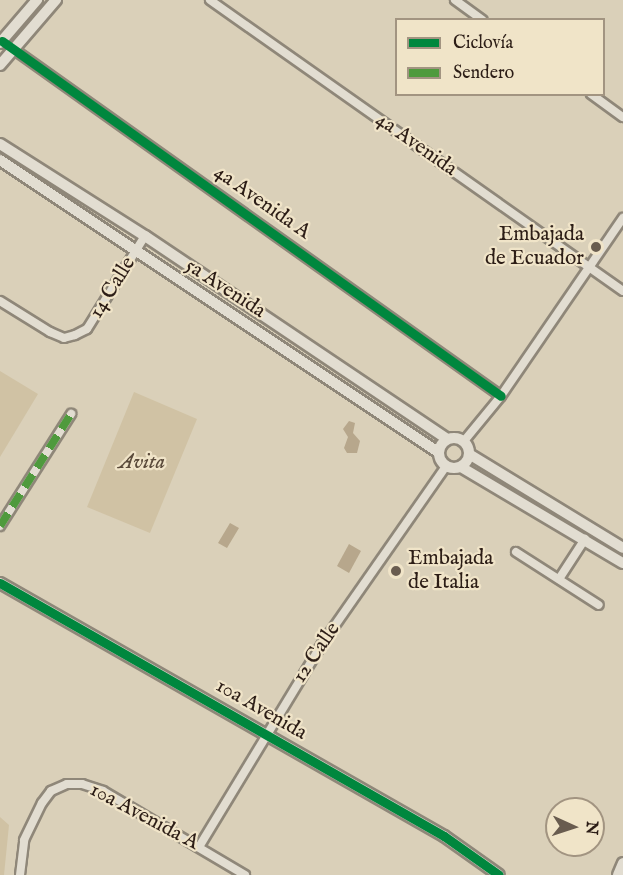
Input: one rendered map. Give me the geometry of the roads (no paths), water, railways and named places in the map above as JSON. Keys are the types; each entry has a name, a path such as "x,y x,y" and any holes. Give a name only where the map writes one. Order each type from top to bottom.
{"street":[{"path":"1,42 37,0"},
{"path":"0,64 56,0"},
{"name":"4a Avenida","path":"210,0 623,291"},
{"path":"455,0 480,18"},
{"name":"4a Avenida A","path":"1,42 501,396"},
{"path":"594,96 623,117"},
{"name":"5a Avenida","path":"0,144 145,236 447,439"},
{"name":"5a Avenida","path":"0,160 438,452"},
{"path":"464,441 501,396 623,218"},
{"name":"14 Calle","path":"0,301 50,332 64,338 75,335 87,329 145,236"},
{"path":"0,526 71,414"},
{"path":"464,441 447,439 438,452 446,466 461,467 623,563"},
{"path":"464,441 469,453 623,548"},
{"path":"461,467 469,453"},
{"name":"12 Calle","path":"199,847 265,733 446,466"},
{"path":"559,579 585,539"},
{"path":"516,552 599,605"},
{"name":"10a Avenida","path":"0,583 444,836 499,875"},
{"name":"10a Avenida A","path":"20,875 24,840 42,803 51,791 68,784 82,784 103,791 245,875"},
{"path":"618,875 623,863"}],"place":[{"name":"Embajada de Ecuador","path":"596,247"},
{"name":"Embajada de Italia","path":"396,571"}],"park label":[{"name":"Avita","path":"142,463"}]}
